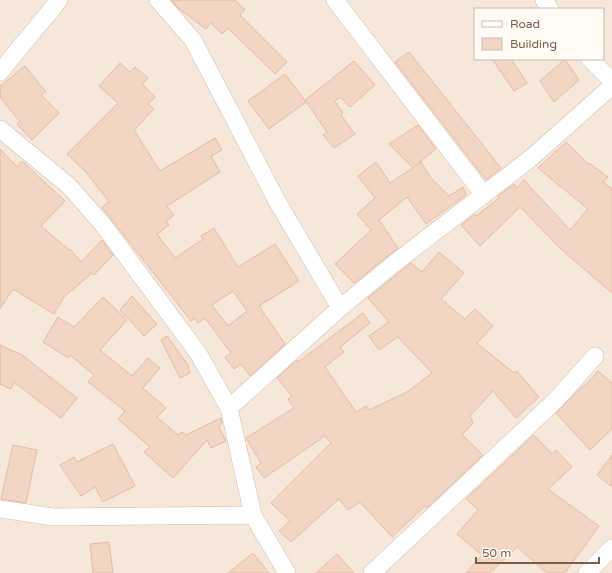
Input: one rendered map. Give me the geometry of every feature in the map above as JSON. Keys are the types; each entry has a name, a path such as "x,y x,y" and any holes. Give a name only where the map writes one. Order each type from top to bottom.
{"street":[{"path":"0,72 59,0"},
{"path":"158,0 193,40 276,202 340,308"},
{"path":"336,0 484,195"},
{"path":"591,60 612,81"},
{"path":"229,408 340,308 396,262 531,158 612,86"},
{"path":"0,128 69,186 104,226 198,353 229,408 253,515 287,573"},
{"path":"372,573 556,400 595,356"},
{"path":"0,509 53,517 253,515"},
{"path":"587,573 612,548"}],"shaded area":[{"path":"0,0 612,0 612,573 0,573"}],"building":[{"path":"171,0 235,0 245,10 240,15 287,62 275,74 228,28 222,34 211,23 206,29 178,8"},
{"path":"409,52 501,168 486,180 395,62"},
{"path":"493,60 512,60 527,83 514,91"},
{"path":"564,60 566,60 579,80 554,102 540,81"},
{"path":"354,61 375,85 350,107 340,97 335,101 343,113 341,115 355,134 334,148 323,135 327,132 305,100"},
{"path":"120,63 130,72 135,67 148,78 142,84 155,97 148,104 154,109 134,130 160,171 215,138 222,150 211,156 220,172 167,206 174,215 166,221 169,225 157,234 175,258 203,239 201,236 214,228 238,267 275,244 299,281 259,306 285,344 250,376 241,364 234,369 225,357 231,353 205,318 198,323 195,318 191,321 102,207 109,202 86,172 67,154 118,103 99,86","holes":["233,291 247,311 228,326 212,305"]},
{"path":"25,66 46,92 41,95 59,113 32,140 17,124 20,122 0,97 0,86"},
{"path":"285,74 306,102 269,129 248,101"},
{"path":"418,125 436,149 415,166 421,162 431,178 449,196 463,187 466,195 426,224 407,197 379,220 398,248 354,283 335,264 371,230 357,214 375,198 358,176 376,162 390,183 413,168 389,144"},
{"path":"566,142 588,164 589,163 608,177 603,182 612,189 612,293 562,250 520,207 480,246 461,225 475,214 476,216 514,184 517,188 524,180 570,230 588,209 538,168"},
{"path":"0,149 17,167 22,161 65,201 41,226 69,250 70,249 81,262 102,240 113,255 94,275 92,273 64,297 54,314 13,289 0,309"},
{"path":"439,252 464,273 441,299 465,319 475,309 493,326 477,343 514,373 517,371 539,397 516,418 493,391 470,416 473,423 462,435 483,455 427,508 425,506 392,537 360,502 348,510 339,499 291,542 279,531 290,521 271,503 331,443 325,436 264,478 256,467 261,463 246,438 294,408 288,399 292,396 277,378 297,360 298,362 363,313 370,323 340,347 344,352 325,367 356,412 366,406 369,410 407,392 432,373 398,337 379,350 369,336 389,322 368,298 411,263 422,272"},
{"path":"132,296 157,324 144,336 120,310"},
{"path":"103,297 127,320 100,350 132,376 148,358 160,368 143,388 166,408 157,417 178,435 182,432 186,435 221,418 222,423 219,427 226,441 211,448 207,440 173,478 144,452 150,447 118,419 125,411 88,382 94,375 70,355 68,358 43,342 58,317 74,327"},
{"path":"167,336 188,365 190,373 180,378 161,340"},
{"path":"0,345 22,355 77,398 61,418 14,382 11,389 0,384"},
{"path":"598,371 612,383 612,429 590,450 556,413 584,385 585,386"},
{"path":"534,435 552,454 556,450 572,467 548,489 599,526 565,573 547,573 517,547 490,573 466,573 482,555 457,534 478,510 466,499"},
{"path":"113,444 135,486 103,502 95,487 81,496 60,465 74,457 77,462"},
{"path":"13,445 37,450 26,503 1,499"},
{"path":"612,455 612,487 597,475"},
{"path":"109,542 113,573 93,573 90,544"},
{"path":"253,553 269,573 228,573"},
{"path":"337,554 354,573 316,573"}]}
